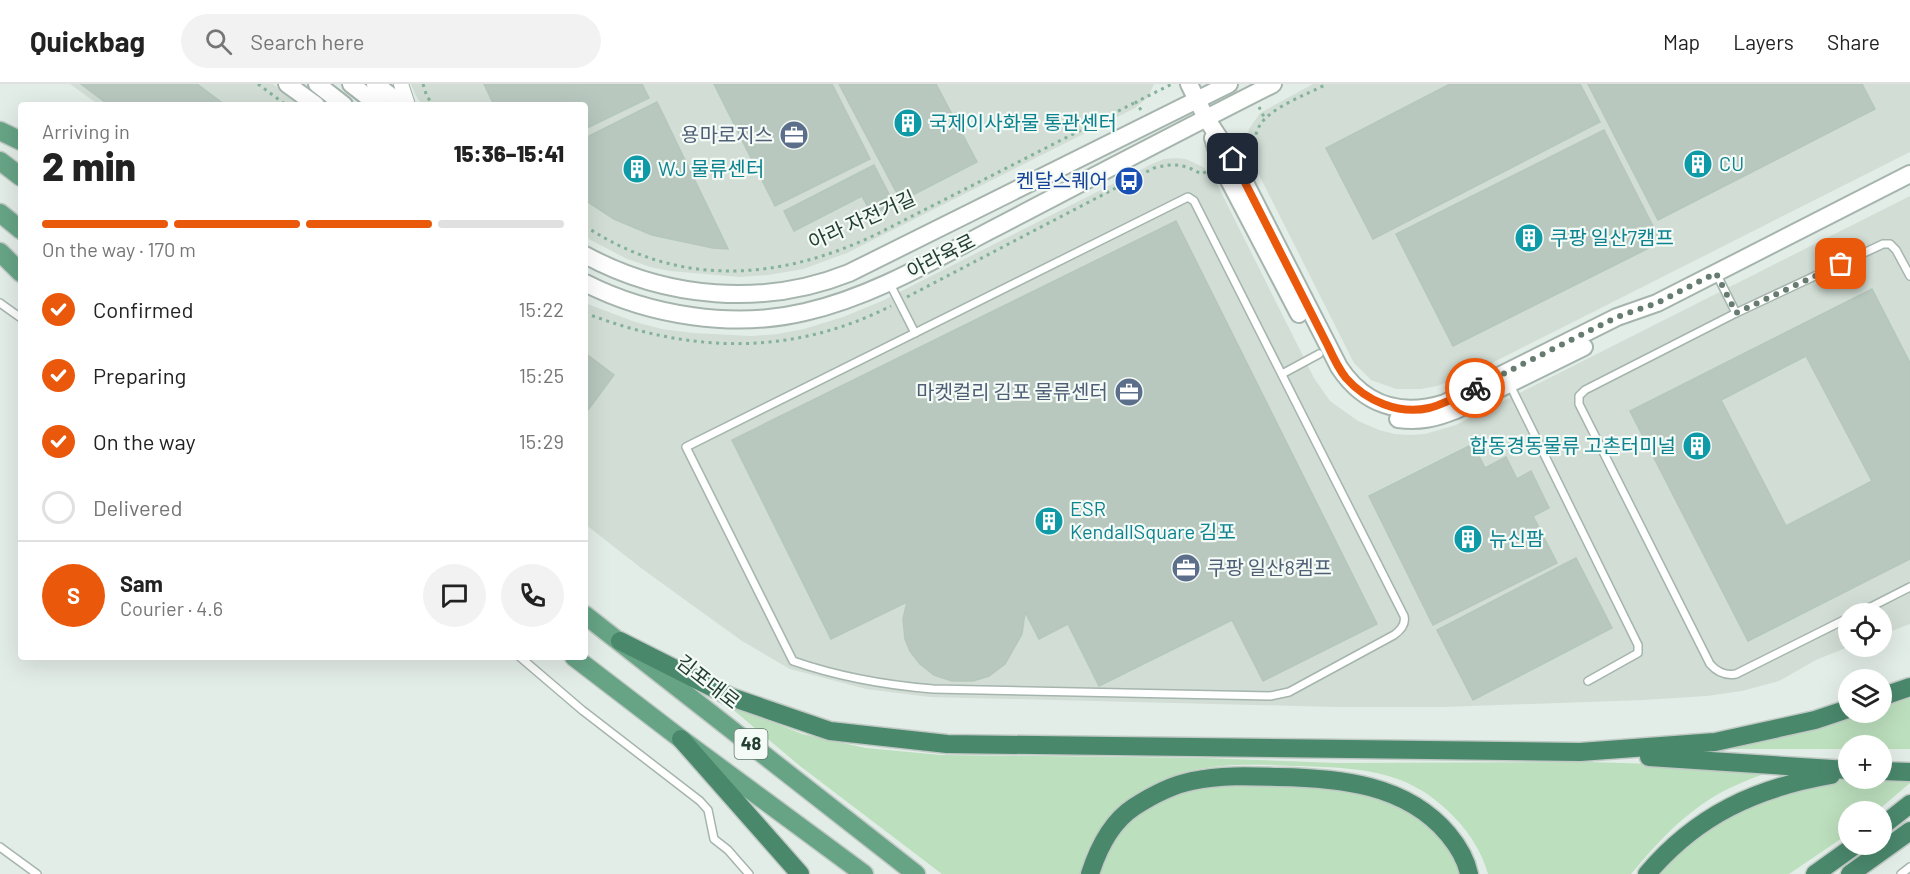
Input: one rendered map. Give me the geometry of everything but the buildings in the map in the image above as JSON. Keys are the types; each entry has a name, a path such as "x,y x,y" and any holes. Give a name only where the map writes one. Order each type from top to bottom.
{"highway":[{"path":"620,641 730,697 830,731 947,744 1580,752 1838,770"},
{"path":"1892,694 1910,687"},
{"path":"1580,752 1715,742 1815,720 1838,712"},
{"path":"681,739 800,874"},
{"path":"1892,771 1910,771"},
{"path":"1647,874 1688,832 1736,803 1774,788 1838,773"},
{"path":"1090,874 1110,830 1131,808 1155,794 1190,781 1232,776 1318,778 1358,783 1388,792 1416,806 1437,821 1457,845 1469,874"},
{"path":"1892,818 1910,804"},
{"path":"1892,845 1910,831"},
{"path":"1815,874 1842,855"},
{"path":"1850,874 1877,855"},
{"path":"1859,874 1880,855"}],"main road":[{"path":"0,131 18,140"},
{"path":"0,161 18,175"},
{"path":"0,213 18,228"},
{"path":"0,252 18,270"},
{"name":"김포대로","path":"588,617 916,874"},
{"name":"48","path":"578,660 864,874"}],"street":[{"path":"287,84 312,102"},
{"path":"317,84 340,102"},
{"path":"351,84 374,102"},
{"path":"375,84 399,102"},
{"path":"401,84 407,102"},
{"name":"아라육로","path":"588,257 645,281 697,291 744,294 785,291 816,285 849,273 1193,92 1229,84"},
{"name":"아라육로","path":"588,284 609,294 651,307 703,317 757,319 804,313 847,300 889,281 1273,84"},
{"path":"1193,92 1206,118 1233,159 1339,367 1352,384 1375,401 1404,410 1429,408 1445,403 1617,317 1657,303"},
{"path":"1206,118 1221,165 1319,354 1340,388 1351,399 1377,414 1395,419 1421,421 1434,418 1510,384 1622,327 1657,303 1910,174"}],"lane":[{"path":"1188,197 1194,201 1282,374 1404,616 1404,624 1399,632 1289,692 1270,696 968,691 906,687 846,677 793,661 686,447 1188,197"},
{"path":"1838,623 1736,674 1729,676 1714,669 1579,404 1579,396 1585,390 1736,313 1882,244 1890,244 1896,250 1910,276"},
{"path":"1716,273 1736,313"},
{"path":"889,281 915,333"},
{"path":"0,303 18,316"},
{"path":"1282,374 1319,354"},
{"path":"1510,384 1638,645 1638,653 1588,681"},
{"path":"1879,603 1910,587"},
{"path":"524,660 582,710 700,801 708,810 714,838 749,874"},
{"path":"0,847 37,874"},
{"path":"1900,874 1910,867"}],"path":[{"path":"258,84 282,102"},
{"path":"423,84 427,97 431,102"},
{"path":"1254,148 1259,126 1269,115 1327,84"},
{"name":"아라 자전거길","path":"588,228 633,252 684,266 742,271 795,265 875,235 1136,102"}],"shaded area":[{"path":"70,84 273,84 297,102 95,102"},
{"path":"411,84 1154,84 1148,97 1135,108 847,253 803,269 740,277 650,267 625,258 588,239 588,102 420,102"},
{"path":"1313,84 1910,84 1910,152 1472,373 1437,386 1421,389 1396,389 1371,380 1354,363 1249,155 1247,141 1249,129 1260,113"},
{"path":"1164,159 1186,159 1203,167 1217,184 1314,378 1330,401 1358,421 1379,430 1411,435 1425,434 1456,425 1910,196 1910,624 1892,631 1892,603 1838,603 1838,651 1816,660 1779,681 1742,691 1707,696 1443,707 1337,707 930,697 866,689 790,669 742,641 588,526 588,304 635,322 662,329 693,333 751,336 804,329 843,317 882,301"}],"green space":[{"path":"1910,695 1910,749 1892,749 1892,735 1838,735 1838,749 1729,749 1729,745 1838,720 1838,723 1892,723 1892,701"},
{"path":"724,702 802,734 866,748 941,755 1201,758 1337,763 1590,762 1781,768 1720,793 1691,812 1655,846 1631,874 1488,874 1475,845 1456,819 1420,789 1401,780 1361,770 1249,765 1185,772 1145,789 1125,802 1113,813 1094,838 1087,852 1082,874 942,874 800,766"},
{"path":"1905,777 1910,777 1910,783 1889,801 1838,801 1838,841 1789,874 1653,874 1685,841 1744,803 1838,778 1838,789 1892,789 1892,781 1902,782"},
{"path":"1259,781 1377,792 1438,829 1465,874 1097,874 1116,836 1146,808 1184,790"}],"way so far":[{"path":"1475,388 1617,317 1657,303 1716,273 1736,313 1841,264"}],"place":[{"name":"국제이사화물 통관센터","path":"908,123"},
{"name":"용마로지스","path":"794,135"},
{"name":"CU","path":"1698,164"},
{"name":"WJ 물류센터","path":"637,169"},
{"name":"켄달스퀘어","path":"1129,181"},
{"name":"쿠팡 일산7캠프","path":"1529,238"},
{"name":"마켓컬리 김포 물류센터","path":"1129,392"},
{"name":"합동경동물류 고촌터미널","path":"1697,446"},
{"name":"ESR KendallSquare 김포","path":"1049,521"},
{"name":"뉴신팜","path":"1468,539"},
{"name":"쿠팡 일산8켐프","path":"1186,568"}],"route":[{"path":"1233,159 1339,367 1352,384 1375,401 1404,410 1429,408 1475,388"}]}
